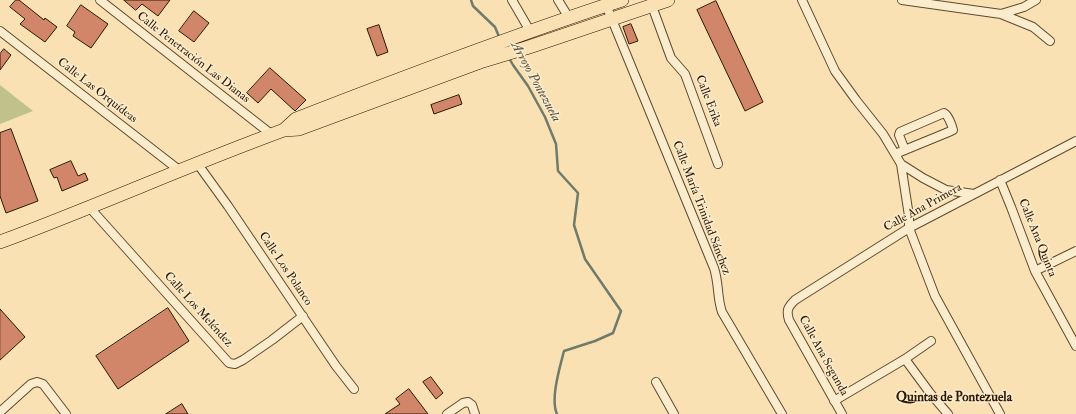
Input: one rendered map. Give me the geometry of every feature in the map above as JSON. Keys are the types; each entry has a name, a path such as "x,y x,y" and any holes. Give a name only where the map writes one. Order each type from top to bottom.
{"main road":[{"path":"0,242 90,208 179,170 284,130 296,119 481,55 527,32 622,0"},
{"path":"481,55 529,47 610,18 668,0"}],"street":[{"path":"512,0 527,32"},
{"path":"558,0 569,18"},
{"path":"802,0 835,71 883,134 902,164 909,216 909,228 935,296 1000,414"},
{"path":"902,0 1001,14 1033,27 1050,41"},
{"path":"1001,14 1024,7 1036,0"},
{"name":"Calle Penetración Las Dianas","path":"104,1 271,134"},
{"name":"Calle María Trinidad Sánchez","path":"606,5 610,18 714,268 717,278 719,303 722,312 782,414"},
{"name":"Calle Erika","path":"652,6 671,58 685,74 718,164"},
{"name":"Calle Las Orquídeas","path":"0,31 179,170"},
{"path":"896,154 952,130 953,127 945,114 944,113 900,132 899,135 905,150"},
{"name":"Calle Ana Primera","path":"788,308 795,300 909,228 1076,141"},
{"name":"Calle Los Polanco","path":"197,163 354,390"},
{"path":"902,164 923,178 946,190 974,194"},
{"name":"Calle Ana Quinta","path":"1000,180 1012,207 1035,271 1076,346"},
{"name":"Calle Los Meléndez","path":"90,208 229,363 235,364 243,360 303,316"},
{"path":"1035,271 1076,251"},
{"name":"Calle Ana Segunda","path":"788,308 787,314 789,320 842,414"},
{"path":"834,401 905,359 931,341"},
{"path":"905,359 930,393 948,414"},
{"path":"0,412 31,384 37,382 43,384 66,414"},
{"path":"656,382 674,414"},
{"path":"447,414 468,402 472,404 475,414"}],"green space":[{"path":"0,85 33,111 0,124"}],"building":[{"path":"16,0 19,0 44,20 45,18 57,27 45,42 20,24 25,19 10,7"},
{"path":"124,0 170,0 158,16 142,4 136,10"},
{"path":"716,1 763,102 745,111 697,10"},
{"path":"81,5 108,24 91,48 73,36 75,32 67,26"},
{"path":"194,11 209,23 194,42 179,31"},
{"path":"631,24 638,41 629,44 623,27"},
{"path":"379,25 388,52 377,56 367,29"},
{"path":"4,49 11,55 0,70 0,54"},
{"path":"270,68 306,100 295,111 271,89 258,103 247,93"},
{"path":"459,95 462,104 434,114 431,105"},
{"path":"11,129 38,201 6,213 0,196 0,133"},
{"path":"71,161 78,176 85,173 88,180 62,191 57,177 54,178 50,170"},
{"path":"168,308 189,341 118,389 96,356"},
{"path":"0,309 25,337 0,360"},
{"path":"431,377 443,393 436,399 423,382"},
{"path":"409,389 428,414 385,414 400,404 396,399"},
{"path":"182,404 188,414 166,414"}],"waterway":[{"name":"Arroyo Pontezuela","path":"471,0 473,6 495,27 500,39"},
{"name":"Arroyo Pontezuela","path":"509,58 528,86 545,117 556,144 558,171 578,193 574,225 585,259 621,311 613,333 595,341 564,351 555,392 555,408 557,414"}],"district":[{"name":"Quintas de Pontezuela","path":"954,398"}]}
